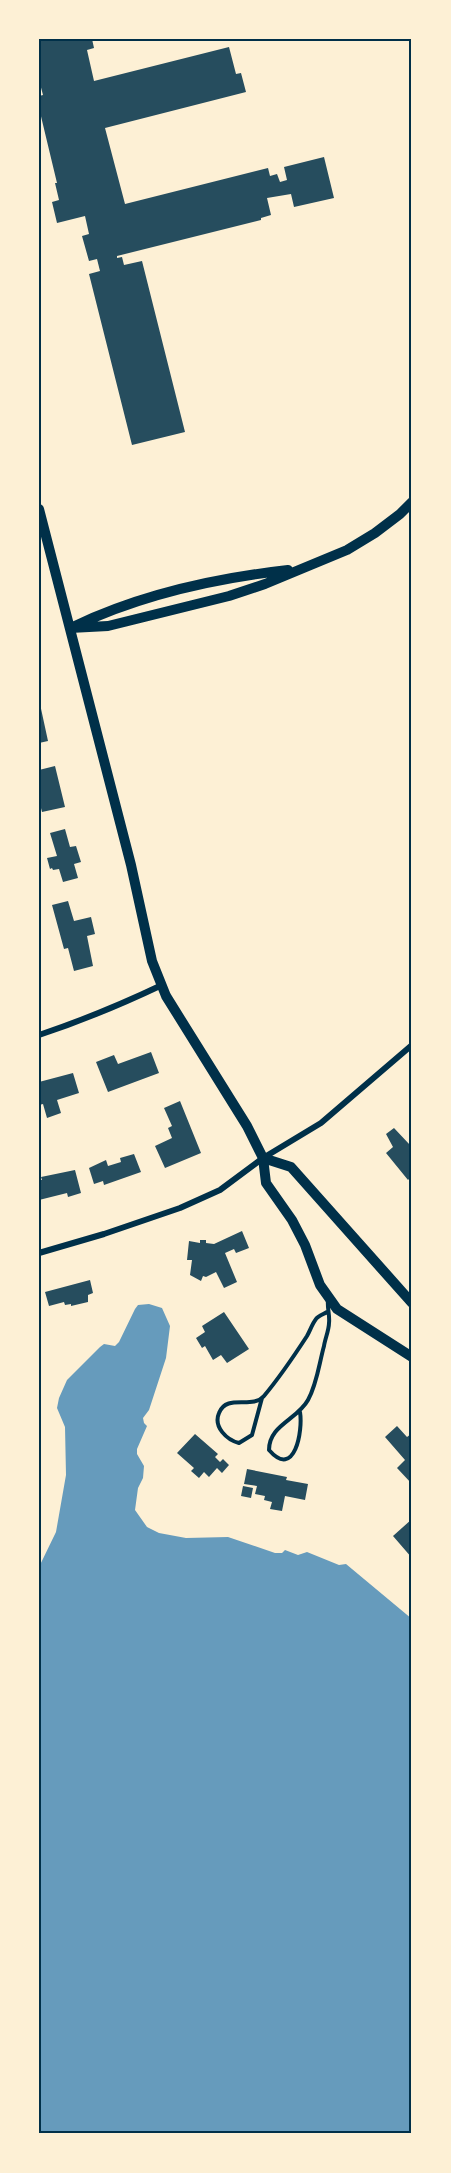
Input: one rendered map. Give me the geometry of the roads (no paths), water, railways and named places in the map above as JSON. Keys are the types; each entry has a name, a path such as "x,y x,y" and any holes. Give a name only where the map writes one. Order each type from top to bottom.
{"street":[{"path":"70,628 108,626 229,596 265,584 347,550 375,533 412,502"},
{"path":"39,509 131,865 152,961 162,985 247,1126 263,1158 266,1183 292,1220 328,1299 337,1309 412,1357"},
{"path":"70,628 138,600 242,575 300,569"},
{"path":"39,1035 76,1023 162,985"},
{"path":"39,1253 180,1208 220,1190 263,1158 321,1123 412,1045"},
{"path":"263,1158 291,1167 412,1303"}],"lane":[{"path":"300,1412 302,1425 298,1447 290,1456 280,1458 273,1455 268,1450 272,1435 280,1426 300,1412 309,1399 316,1380 330,1322 327,1312 328,1299"},
{"path":"262,1398 256,1402 227,1404 219,1411 220,1429 225,1436 239,1443 252,1435 262,1398 316,1319 327,1312"}],"water":[{"path":"149,1304 162,1308 170,1326 166,1358 149,1410 143,1418 147,1426 137,1449 137,1454 144,1466 135,1510 147,1527 159,1533 186,1538 228,1537 275,1553 282,1553 285,1550 298,1555 307,1552 339,1565 346,1564 412,1619 412,2134 39,2134 39,1567 56,1532 66,1475 65,1427 57,1408 67,1380 104,1344 115,1346 138,1305"}]}
